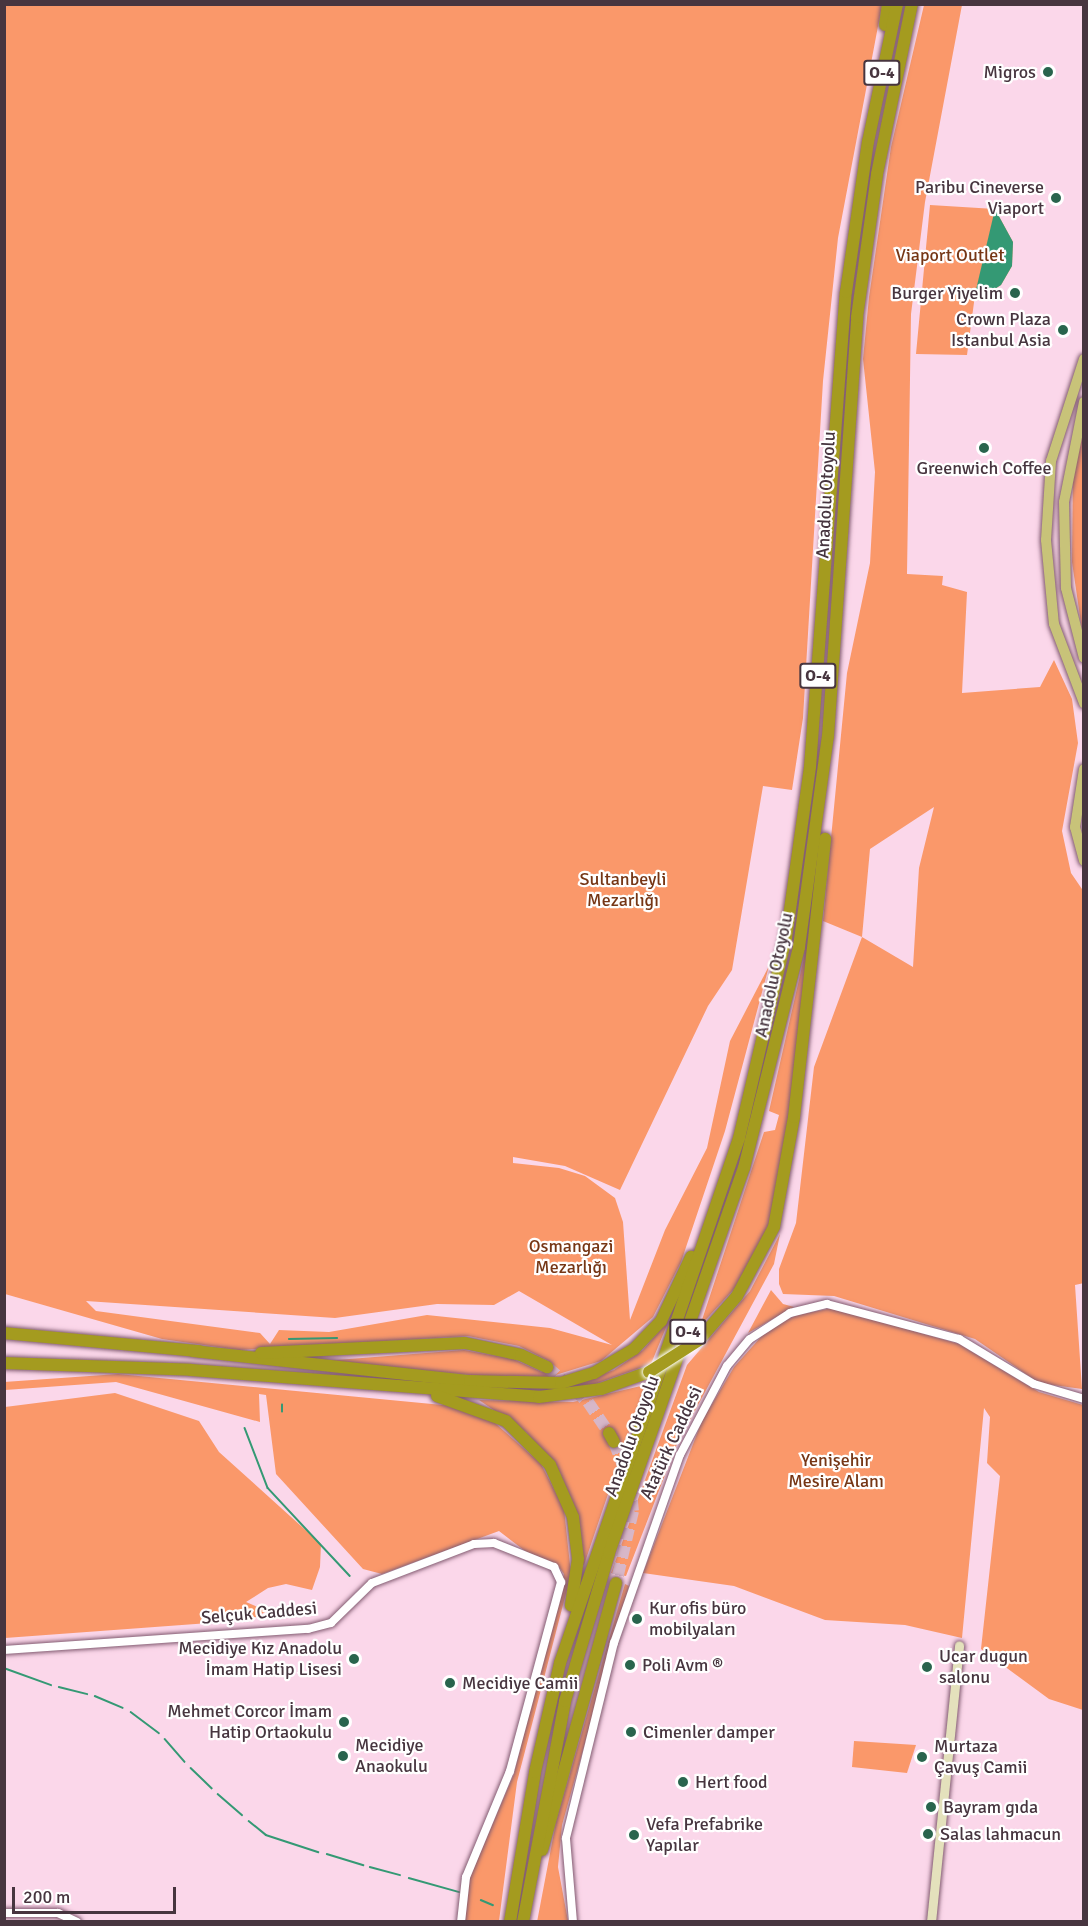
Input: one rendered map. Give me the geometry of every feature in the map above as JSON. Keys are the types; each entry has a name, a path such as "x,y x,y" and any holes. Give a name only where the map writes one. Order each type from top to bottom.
{"highway":[{"path":"868,142 888,4"},
{"name":"Anadolu Otoyolu","path":"510,1922 535,1772 560,1663 718,1202 761,1059 798,869 817,696 838,383 868,142 897,4"},
{"name":"Anadolu Otoyolu","path":"523,1922 549,1773 587,1626 724,1229 772,1067 807,900 828,736 857,317 881,152 912,4"},
{"path":"4,1363 168,1369 379,1387 539,1397 601,1389 649,1372 699,1340 737,1296 760,1259 786,1179 829,798 828,736"},
{"path":"4,1334 518,1385 579,1378 634,1349 661,1321 718,1202"},
{"path":"193,1351 288,1354 465,1343 521,1355 547,1367"},
{"path":"379,1387 446,1397 482,1409 506,1421 550,1465 571,1509 578,1559 560,1663"},
{"path":"525,1903 615,1583"}],"main road":[{"path":"1083,359 1053,454 1048,478 1046,561 1051,609 1058,639 1083,703"},
{"path":"1083,402 1069,460 1066,485 1065,562 1070,607 1083,658"},
{"path":"1053,454 1061,464 1069,460"},
{"path":"1048,478 1060,476 1066,485"},
{"path":"1051,609 1060,618 1070,607"},
{"path":"1058,639 1067,629 1077,636"},
{"path":"1083,770 1076,827 1083,861"},
{"path":"931,1922 959,1645"}],"street":[{"name":"Atatürk Caddesi","path":"573,1922 566,1838 629,1597 680,1455 727,1366 750,1339 790,1313 827,1304 875,1314 976,1346 1034,1384 1083,1400"},
{"name":"Selçuk Caddesi","path":"4,1650 167,1635 308,1629 331,1623 372,1583 474,1544 494,1543 560,1571 561,1582 510,1771 466,1876 460,1922"},
{"path":"4,1913 58,1913 77,1922"}],"green space":[{"path":"4,5 882,5 838,238 823,381 803,718 792,790 763,786 732,970 708,1006 620,1190 565,1166 513,1157 513,1163 559,1168 585,1176 615,1198 623,1222 630,1320 665,1230 707,1148 730,1041 769,966 725,1131 681,1262 653,1317 601,1361 549,1377 482,1376 324,1361 464,1350 513,1359 542,1372 549,1361 519,1346 468,1336 239,1350 162,1339 5,1294","holes":["519,1291 612,1345 550,1328 427,1315 329,1332 279,1330 270,1344 260,1333 96,1311 86,1301 335,1318 437,1304 494,1305"]},
{"path":"924,5 962,5 925,202 911,314 907,574 943,576 942,585 967,592 962,693 1040,687 1054,660 1072,699 1078,743 1062,831 1071,873 1084,892 1084,1283 1075,1285 1082,1389 1039,1383 975,1339 834,1296 783,1294 779,1284 779,1269 796,1223 814,1067 862,937 823,921 847,673 870,563 875,472 863,359 869,297 891,147","holes":["934,807 919,868 913,967 862,937 870,849"]},
{"name":"Viaport Outlet","path":"930,205 995,209 1013,242 1012,266 1001,285 982,297 975,295 967,355 916,354"},
{"path":"1083,429 1083,637 1072,562 1073,466"},
{"path":"809,936 784,1159 768,1231 734,1289 700,1326 764,1132 775,1130 779,1115 769,1111"},
{"path":"780,1234 774,1264 677,1444 626,1576 611,1573 687,1365 750,1291"},
{"path":"771,1290 783,1304 794,1307 748,1333"},
{"name":"Yenişehir Mesire Alanı","path":"833,1308 959,1344 1039,1392 1083,1405 1083,1710 1049,1699 981,1649 1000,1476 987,1463 990,1417 984,1408 962,1638 905,1625 825,1620 734,1586 643,1573 702,1421 734,1367 768,1329 797,1315"},
{"path":"669,1320 651,1364 592,1385 558,1390 614,1370 643,1350"},
{"path":"118,1374 453,1406 495,1423 541,1464 564,1509 571,1574 517,1782 499,1921 465,1921 470,1877 514,1774 564,1574 559,1567 533,1557 499,1531 382,1574 363,1569 276,1474 266,1395 259,1394 260,1422 116,1382 5,1390 4,1382"},
{"path":"645,1385 584,1565 582,1564 576,1511 560,1473 526,1432 479,1400 573,1402"},
{"path":"115,1393 199,1421 219,1452 321,1544 320,1567 312,1590 286,1584 268,1588 246,1602 267,1611 250,1620 5,1638 5,1407"},
{"path":"625,1584 629,1586 562,1825 558,1867 568,1921 537,1922 556,1822"},
{"path":"854,1741 916,1745 907,1773 852,1767"}],"shaded area":[{"path":"995,209 1013,242 1012,266 1001,285 982,297 975,294"}],"waterway":[{"path":"289,1339 337,1338"},
{"path":"282,1405 282,1412"},
{"path":"245,1428 268,1488 350,1576"},
{"path":"4,1668 51,1685"},
{"path":"59,1687 87,1694"},
{"path":"95,1696 123,1708"},
{"path":"131,1712 159,1733"},
{"path":"165,1739 185,1762"},
{"path":"191,1768 212,1788"},
{"path":"218,1794 242,1815"},
{"path":"249,1821 266,1835 318,1852"},
{"path":"327,1854 363,1865"},
{"path":"370,1867 400,1875"},
{"path":"409,1878 459,1892"},
{"path":"481,1900 493,1905"}],"tunnel":[{"path":"547,1367 588,1402 609,1433"},
{"path":"614,1442 630,1483 633,1511 616,1583"}],"place":[{"name":"Migros","path":"1048,72"},
{"name":"Paribu Cineverse Viaport","path":"1056,198"},
{"name":"Burger Yiyelim","path":"1015,293"},
{"name":"Crown Plaza Istanbul Asia","path":"1063,330"},
{"name":"Greenwich Coffee","path":"984,448"},
{"name":"Kur ofis büro mobilyaları","path":"637,1619"},
{"name":"Mecidiye Kız Anadolu İmam Hatip Lisesi","path":"354,1659"},
{"name":"Poli Avm ®","path":"630,1665"},
{"name":"Ucar dugun salonu","path":"927,1667"},
{"name":"Mecidiye Camii","path":"450,1683"},
{"name":"Mehmet Corcor İmam Hatip Ortaokulu","path":"344,1722"},
{"name":"Cimenler damper","path":"631,1732"},
{"name":"Mecidiye Anaokulu","path":"343,1756"},
{"name":"Murtaza Çavuş Camii","path":"922,1757"},
{"name":"Hert food","path":"683,1782"},
{"name":"Bayram gıda","path":"931,1807"},
{"name":"Salas lahmacun","path":"928,1834"},
{"name":"Vefa Prefabrike Yapılar","path":"634,1835"}],"park label":[{"name":"Sultanbeyli Mezarlığı","path":"623,890"},
{"name":"Osmangazi Mezarlığı","path":"571,1257"}]}
